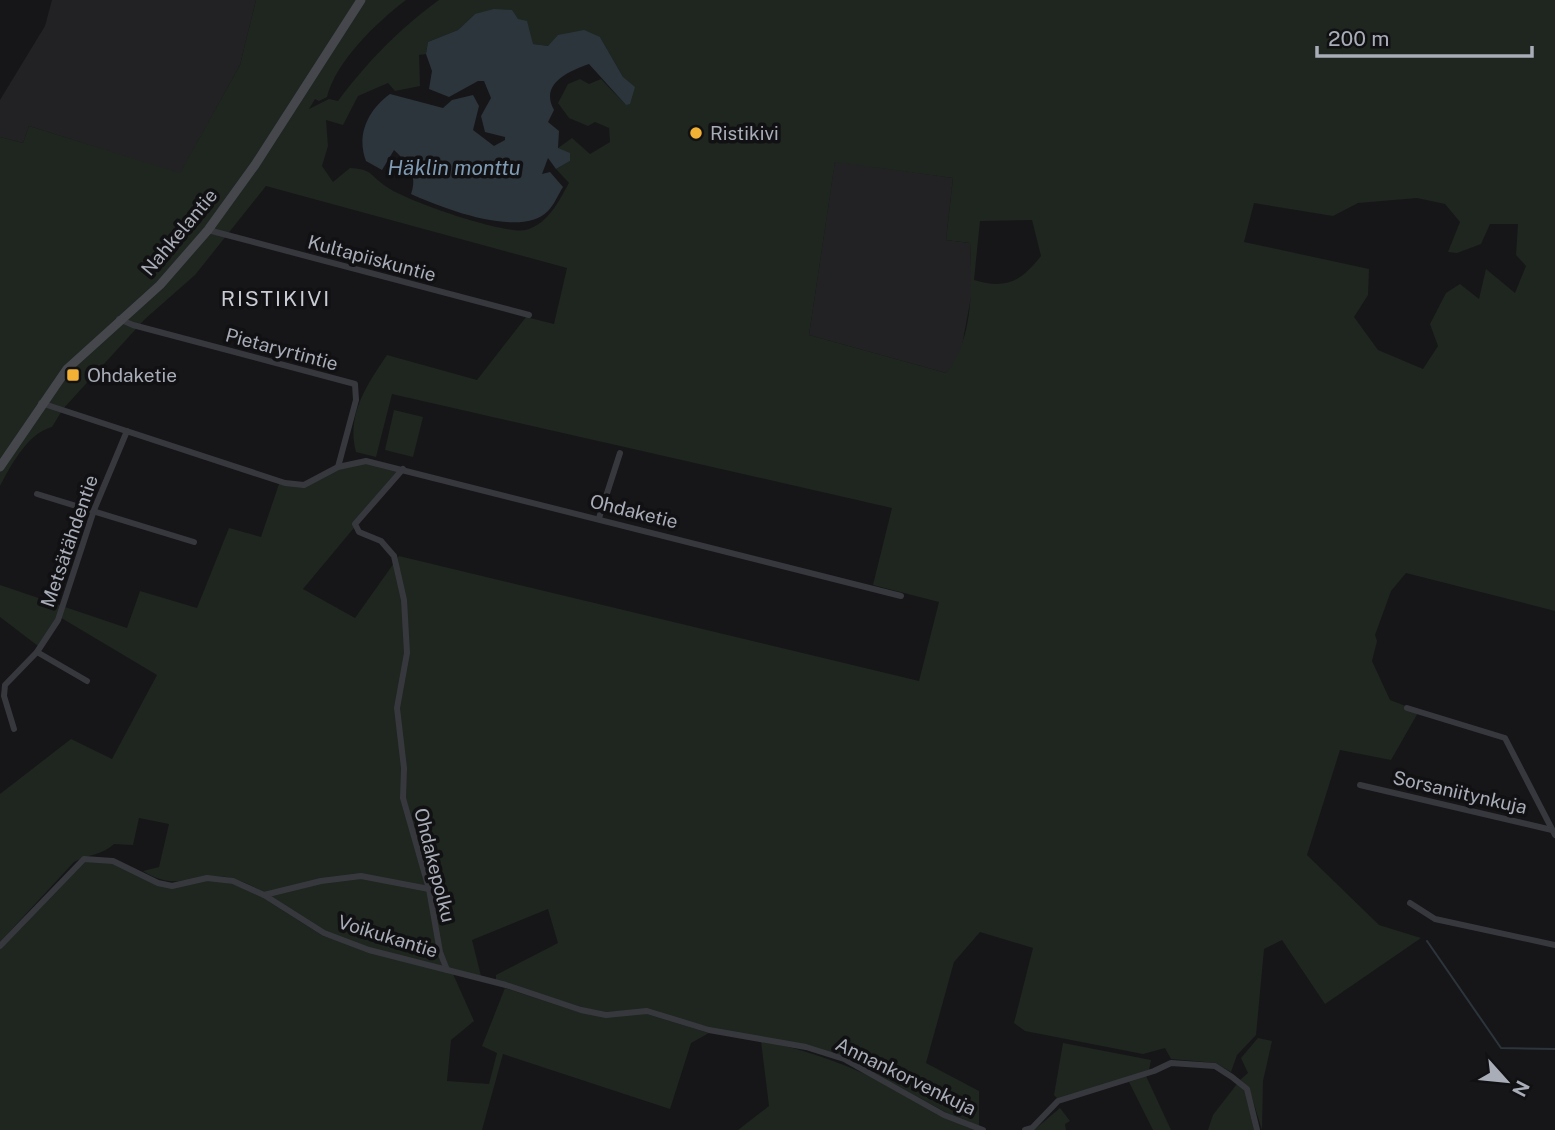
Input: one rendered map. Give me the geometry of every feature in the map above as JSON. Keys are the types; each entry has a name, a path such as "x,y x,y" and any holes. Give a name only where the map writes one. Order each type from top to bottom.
{"main road":[{"name":"Nahkelantie","path":"0,467 41,403 67,369 160,285 208,230 255,165 361,0"}],"street":[{"name":"Kultapiiskuntie","path":"208,230 529,315"},
{"name":"Pietaryrtintie","path":"120,319 132,326 355,384 356,400 338,467"},
{"name":"Ohdaketie","path":"41,403 285,482 304,485 338,467 366,461 901,596"},
{"name":"Metsätähdentie","path":"14,729 4,695 5,685 37,652 62,611 94,510 127,431"},
{"path":"598,518 620,453"},
{"name":"Ohdakepolku","path":"403,470 355,524 359,532 381,541 394,556 404,600 407,653 397,708 404,768 403,798 429,889 440,952 447,970"},
{"path":"37,494 194,542"},
{"path":"37,652 87,681"},
{"path":"1407,708 1505,738 1554,832"},
{"name":"Sorsaniitynkuja","path":"1360,785 1554,832"},
{"name":"Voikukantie","path":"0,946 84,859 113,861 158,883 172,886 218,878 264,895 324,933 369,950 581,1010 606,1015 647,1011 709,1030 773,1042"},
{"path":"264,895 321,881 361,876 429,889"},
{"path":"1410,903 1435,919 1555,945"},
{"name":"Annankorvenkuja","path":"773,1042 806,1047 844,1059 944,1115 983,1130"},
{"path":"1025,1130 1032,1128 1058,1101 1154,1071 1171,1063 1215,1066 1232,1077 1247,1089 1257,1130"}],"shaded area":[{"path":"52,0 256,0 240,65 180,174 29,126 23,143 0,137 0,100 45,26"},
{"path":"256,0 406,0 359,43 339,70 327,97 319,101 315,99 309,109 329,99 338,101 385,46 439,0 1555,0 1555,611 1406,573 1391,591 1375,635 1377,641 1372,661 1390,700 1419,711 1391,760 1340,750 1307,855 1379,925 1421,938 1325,1004 1282,940 1264,949 1256,1035 1237,1055 1231,1072 1216,1063 1171,1059 1165,1048 1143,1054 1025,1031 1014,1023 1033,948 980,932 954,962 926,1063 979,1091 979,1127 945,1112 845,1057 711,1028 648,1009 606,1012 583,1008 496,980 496,975 558,943 548,909 472,940 481,976 403,957 327,932 259,890 235,879 210,876 168,881 156,878 143,871 159,867 169,824 139,818 133,845 114,844 104,851 74,862 0,942 0,794 71,739 112,759 157,675 58,616 38,646 0,617 0,585 127,628 140,591 197,608 229,528 261,537 280,481 304,485 338,467 366,461 403,469 303,589 355,618 399,556 919,681 939,602 873,585 892,508 392,394 376,457 356,452 354,425 360,400 387,355 477,380 526,317 554,324 567,268 266,186 195,275 145,319 63,409 52,427 43,430 28,443 0,486 0,137 23,143 29,126 180,173 240,65","holes":["475,14 533,44 548,46 600,37 623,77 626,105 601,79 589,84 580,79 568,84 558,103 569,118 588,126 595,122 609,128 610,142 590,154 572,138 558,148 570,161 556,169 569,183 547,217 526,230 498,227 434,208 398,193 363,170 350,168 333,182 322,166 328,146 326,120 343,125 358,96 388,83 395,91 420,86 419,55 426,54 428,42 458,30","835,162 953,178 946,240 970,243 971,294 962,344 946,373 809,335","1417,198 1445,204 1460,222 1448,252 1457,253 1481,244 1490,224 1518,224 1516,255 1526,266 1515,293 1486,269 1479,299 1460,284 1446,293 1430,324 1438,346 1423,369 1378,350 1354,317 1368,295 1369,269 1244,242 1254,203 1333,216 1358,203","1032,220 1041,256 1027,272 1012,281 996,284 974,280 980,221"]},
{"path":"835,161 953,178 946,240 970,243 972,292 960,356 946,373 809,335"},
{"path":"394,410 423,417 413,457 385,450"},
{"path":"85,861 112,863 171,888 207,880 233,884 254,892 323,936 453,974 474,1021 451,1040 447,1081 489,1084 497,1053 482,1046 505,988 582,1013 647,1014 709,1033 691,1043 670,1109 503,1054 482,1130 0,1130 0,949 77,866"},
{"path":"1258,1038 1272,1041 1263,1081 1262,1130 1249,1088 1240,1080 1248,1073 1241,1058"},
{"path":"761,1041 846,1066 898,1089 976,1130 738,1130 769,1106"},
{"path":"1063,1043 1151,1060 1149,1070 1058,1099 1054,1095"},
{"path":"1146,1076 1171,1130 1153,1130 1129,1082"},
{"path":"1237,1084 1245,1091 1254,1130 1208,1130 1213,1115"},
{"path":"1060,1108 1070,1121 1065,1124 1066,1130 1034,1130"}],"water":[{"name":"Häklin monttu","path":"494,9 512,10 518,19 527,21 533,44 548,46 558,35 584,30 600,37 623,77 635,87 630,104 626,105 589,64 573,70 553,85 550,101 554,110 548,122 559,131 558,148 570,153 570,161 556,169 548,158 542,174 550,172 563,187 548,211 536,219 520,222 501,222 461,213 411,194 413,181 410,169 394,150 382,170 366,161 363,151 363,133 370,115 390,94 443,108 452,100 473,95 479,106 473,130 494,146 505,140 505,137 485,132 481,116 491,98 484,81 478,81 449,97 429,89 432,71 426,54 428,42 458,30 475,14"}],"waterway":[{"path":"1427,941 1501,1048 1555,1049"}],"place":[{"name":"Ristikivi","path":"696,133"},
{"name":"Ohdaketie","path":"73,375"}],"district":[{"name":"RISTIKIVI","path":"276,298"}]}
